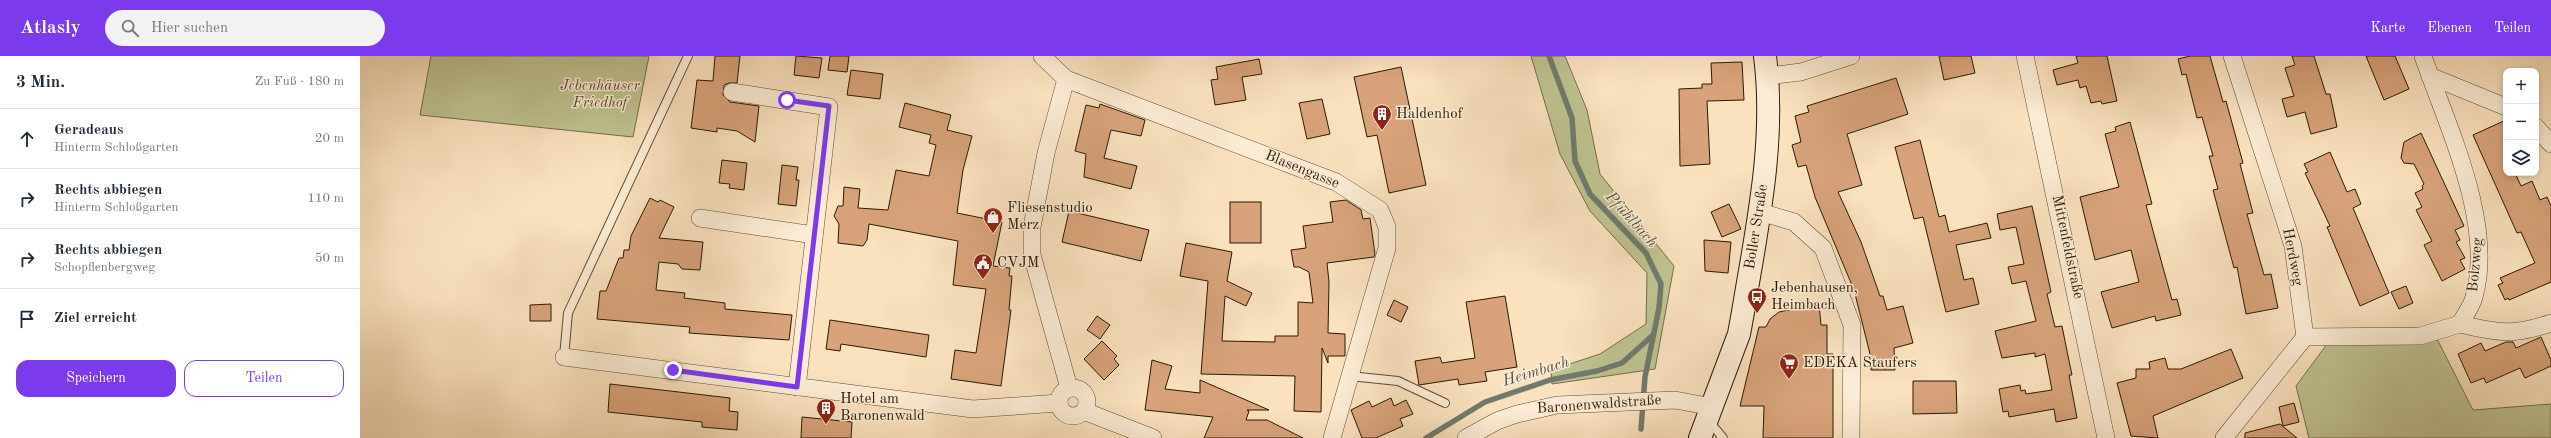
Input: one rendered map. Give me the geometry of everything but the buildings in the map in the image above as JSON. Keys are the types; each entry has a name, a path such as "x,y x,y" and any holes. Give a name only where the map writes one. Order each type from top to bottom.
{"main road":[{"name":"Boller Straße","path":"1707,422 1739,334 1760,212 1770,116 1766,66"}],"street":[{"path":"1042,56 1066,79 1046,152 1032,228 1032,255 1069,388"},
{"path":"1766,66 1801,72 1851,56"},
{"name":"Mittenfeldstraße","path":"2025,56 2106,438"},
{"name":"Herdweg","path":"2232,56 2293,246 2305,337"},
{"name":"Bolzweg","path":"2423,56 2469,187 2478,222 2480,251 2474,298 2460,324"},
{"path":"2430,76 2503,106"},
{"name":"Blasengasse","path":"1066,79 1336,182 1380,210 1387,227 1387,248 1332,438"},
{"path":"732,92 829,106 797,387"},
{"path":"2539,130 2551,144"},
{"path":"1760,212 1794,222 1823,248 1852,325 1851,438"},
{"path":"700,218 814,235"},
{"path":"2224,438 2305,337 2420,336 2460,324 2499,333 2527,331 2551,323"},
{"path":"564,357 974,409 1059,403"},
{"path":"1069,388 1078,388 1085,394 1087,402 1084,411 1076,415 1067,414 1059,403 1062,394 1069,388"},
{"name":"Baronenwaldstraße","path":"1466,438 1497,421 1537,408 1625,402 1675,400 1707,422"},
{"path":"1084,411 1153,438"}],"lane":[{"path":"564,357 568,313 688,56"},
{"path":"1350,376 1398,381 1445,403"},
{"path":"1707,422 1723,438"}],"green space":[{"name":"Jebenhäuser Friedhof","path":"431,56 649,56 633,137 420,115"},
{"path":"1531,56 1565,56 1587,110 1600,174 1674,266 1655,369 1552,384 1551,370 1600,354 1646,324 1647,273 1590,211 1560,154"},
{"path":"2434,333 2473,410 2551,404 2551,438 2309,438 2296,386 2333,336"}],"waterway":[{"name":"Pfuhlbach","path":"1549,56 1572,118 1575,161 1590,194 1646,253 1661,284 1659,308 1645,377 1641,429"},
{"name":"Heimbach","path":"1426,438 1485,402 1550,380 1597,371 1622,363 1653,335"}],"place":[{"name":"Haldenhof","path":"1382,131"},
{"name":"Fliesenstudio Merz","path":"993,234"},
{"name":"CVJM","path":"983,280"},
{"name":"Jebenhausen, Heimbach","path":"1757,314"},
{"name":"EDEKA Staufers","path":"1789,380"},
{"name":"Hotel am Baronenwald","path":"826,425"}],"route":[{"path":"673,370 797,387 805,302 829,106 787,100"}]}
